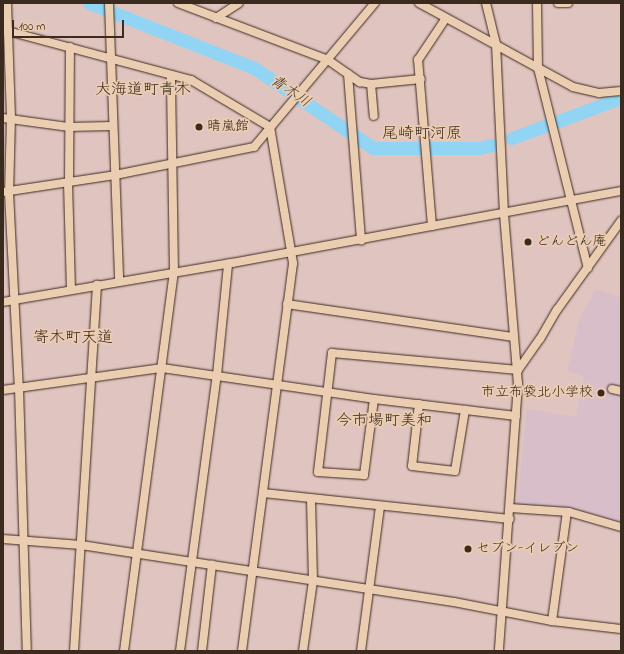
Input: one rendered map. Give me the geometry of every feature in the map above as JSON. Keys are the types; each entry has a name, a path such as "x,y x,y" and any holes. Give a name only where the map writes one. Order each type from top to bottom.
{"street":[{"path":"7,3 5,31 7,118 6,193 15,300 27,651"},
{"path":"109,3 112,126 119,281"},
{"path":"178,3 328,60 360,82 371,84 421,79"},
{"path":"216,18 239,3"},
{"path":"6,193 114,175 254,147 270,126 328,60 375,3"},
{"path":"419,3 573,87 586,91 621,90"},
{"path":"486,3 496,44 504,214 518,370 510,519 499,651"},
{"path":"537,3 538,68 588,268"},
{"path":"558,3 568,3"},
{"path":"432,226 421,79 418,60 446,18"},
{"path":"5,31 191,80 270,126"},
{"path":"70,47 68,183 71,290"},
{"path":"348,74 362,240"},
{"path":"124,651 174,273 171,164 171,75"},
{"path":"371,84 374,116"},
{"path":"7,118 69,127 112,126"},
{"path":"242,651 293,263 270,126"},
{"path":"3,302 119,281 228,264 621,192"},
{"path":"518,370 529,357 557,310 621,221"},
{"path":"180,651 217,375 228,264"},
{"path":"74,651 97,285"},
{"path":"287,304 514,337"},
{"path":"374,399 364,475 318,472 329,393 332,353 518,370"},
{"path":"3,390 162,368 217,375 329,393 516,416"},
{"path":"612,390 621,391"},
{"path":"419,404 412,466 455,470 465,410"},
{"path":"263,493 380,507 510,519"},
{"path":"303,651 313,581 311,499"},
{"path":"361,651 380,507"},
{"path":"510,508 567,512 621,527"},
{"path":"552,621 567,512"},
{"path":"3,539 22,539 80,545 369,589 502,611 552,621 621,629"},
{"path":"202,651 212,565"}],"shaded area":[{"name":"市立布袋北小学校","path":"596,289 621,297 621,523 573,509 517,504 527,409 576,417 584,377 567,371 580,317"}],"waterway":[{"name":"青木川","path":"89,3 254,68 373,148 479,148 492,145"},
{"name":"青木川","path":"512,138 621,98"}],"place":[{"name":"晴嵐館","path":"199,127"},
{"name":"どんどん庵","path":"528,242"},
{"name":"市立布袋北小学校","path":"601,393"},
{"name":"セブン-イレブン","path":"468,549"}],"district":[{"name":"大海道町青木","path":"143,90"},
{"name":"尾崎町河原","path":"422,134"},
{"name":"寄木町天道","path":"73,338"},
{"name":"今市場町美和","path":"384,421"}]}
